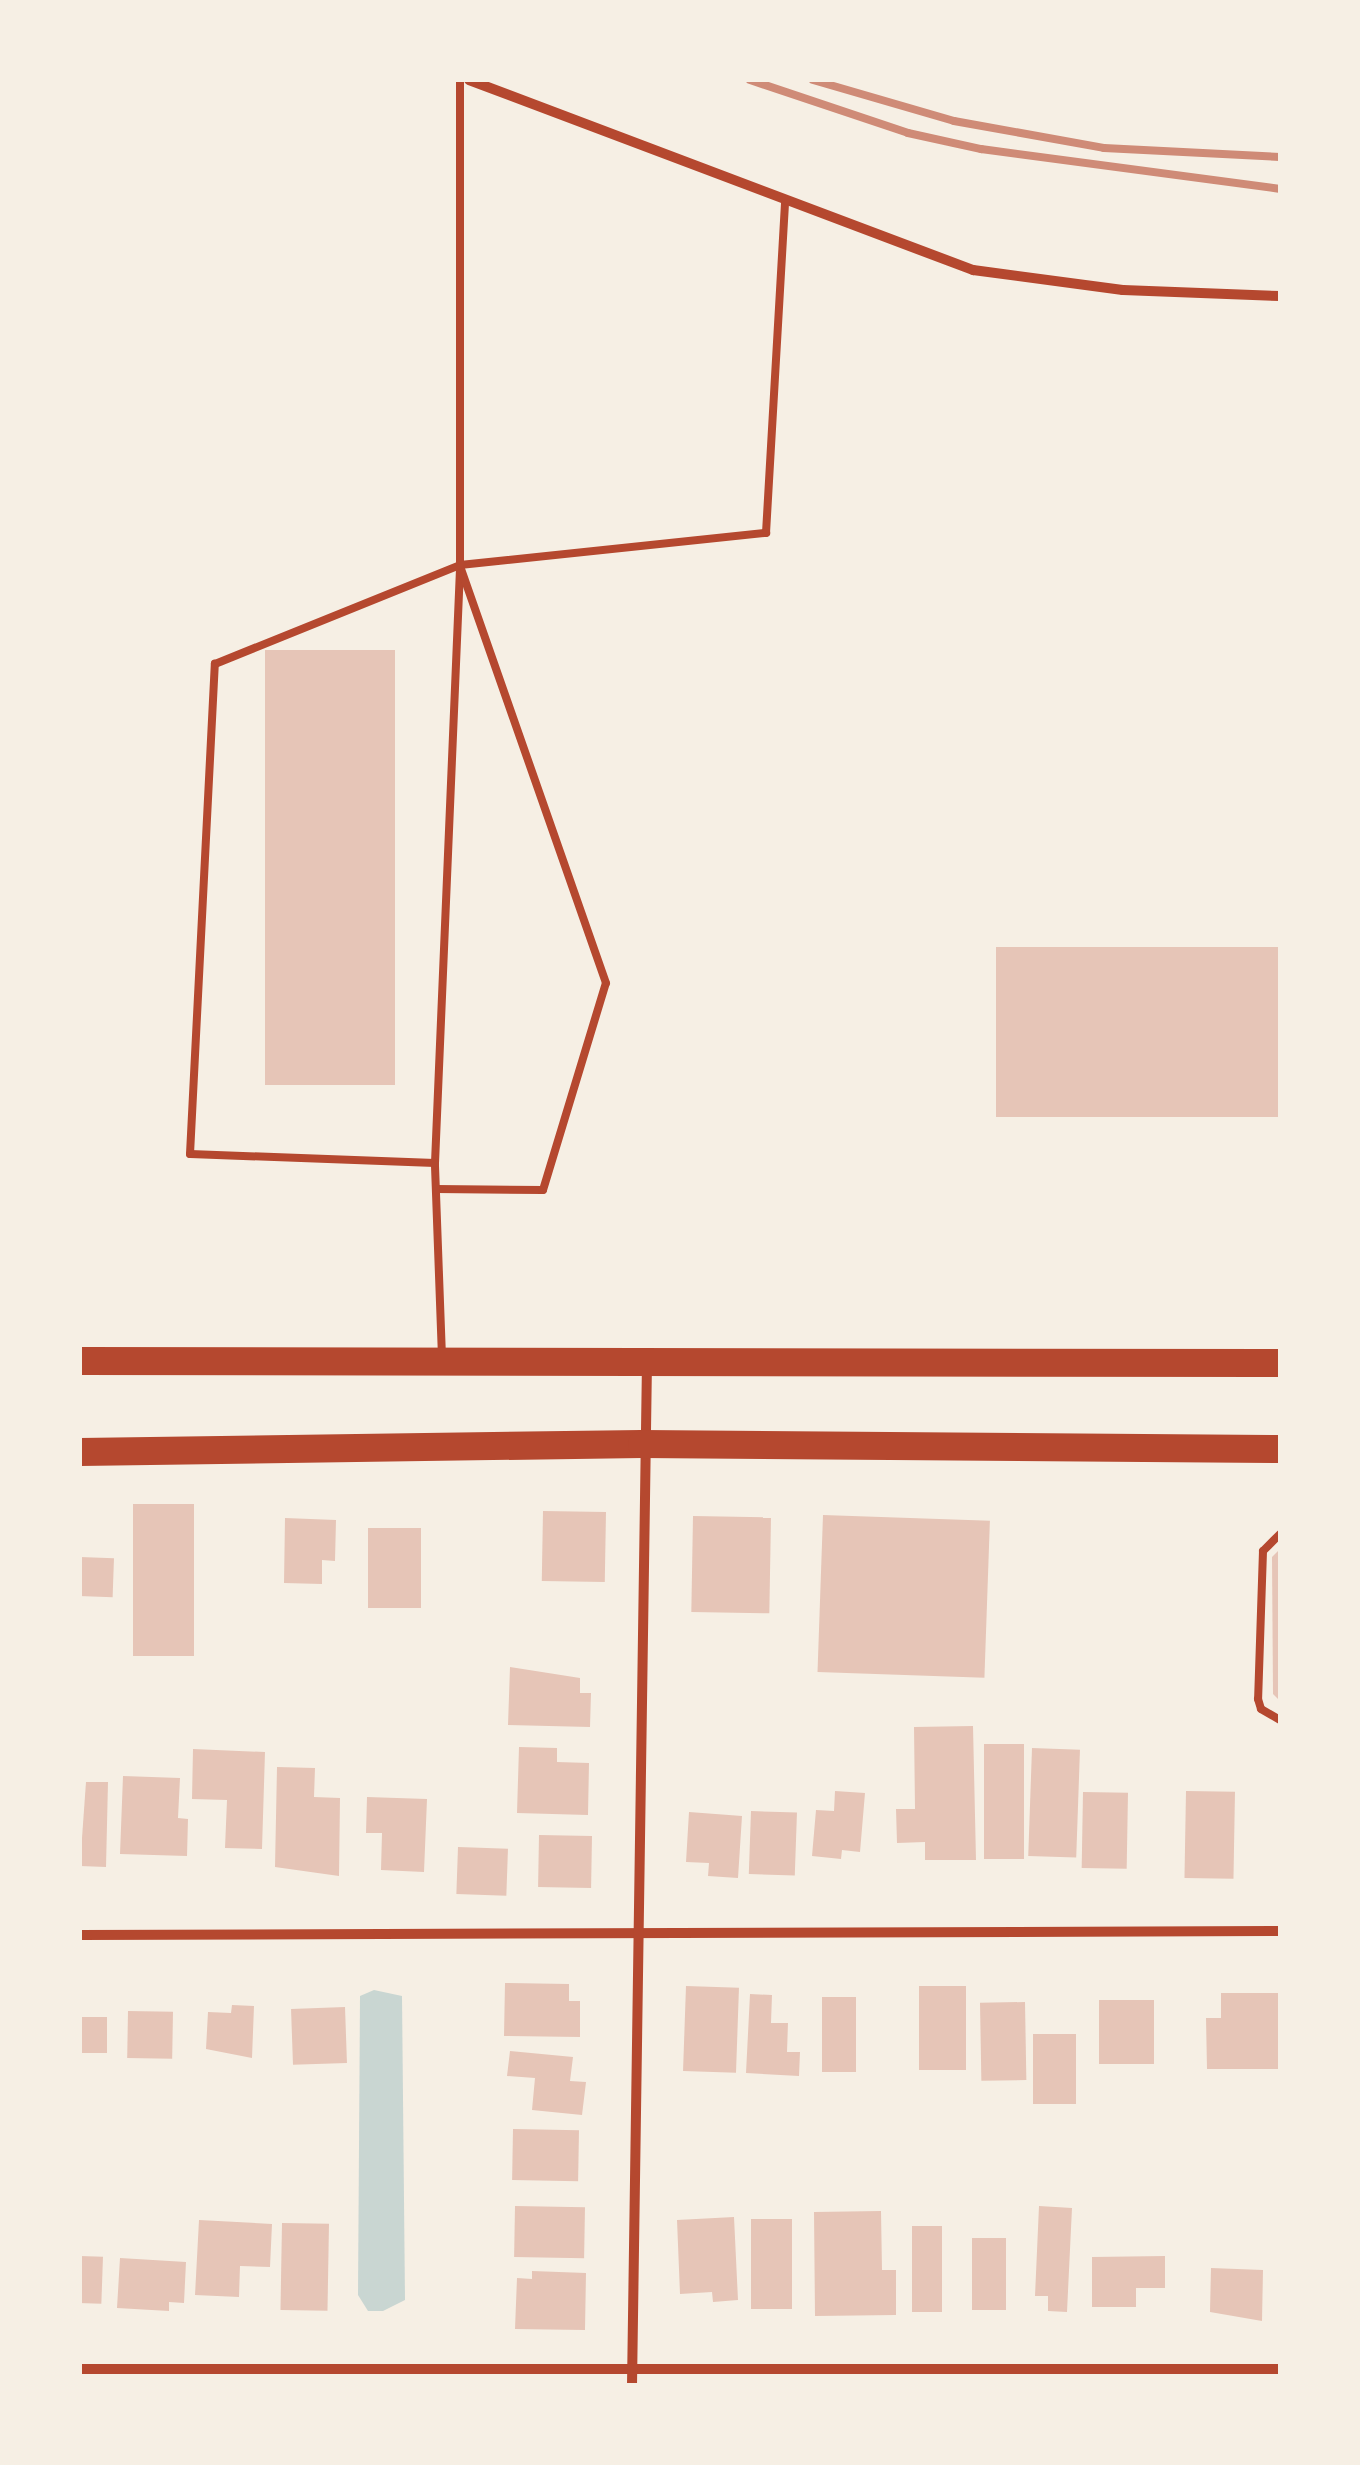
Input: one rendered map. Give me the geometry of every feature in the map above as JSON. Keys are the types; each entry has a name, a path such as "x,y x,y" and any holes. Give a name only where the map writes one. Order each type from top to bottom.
{"highway":[{"path":"80,1361 1280,1362"},
{"path":"80,1452 642,1444 1280,1448"}],"street":[{"path":"469,80 973,270 1122,290 1280,296"},
{"path":"632,2385 642,1933 642,1444 647,1361"},
{"path":"80,1935 1280,1931"},
{"path":"80,2369 1280,2369"}],"lane":[{"path":"442,1361 435,1163 460,565 460,80"},
{"path":"435,1163 190,1154 215,664 460,565 766,533 785,202"},
{"path":"436,1189 544,1190 606,983 460,565"},
{"path":"1280,1534 1263,1551 1258,1698 1261,1710 1280,1720"}],"shaded area":[{"path":"374,1990 402,1996 405,2300 383,2311 368,2311 358,2295 360,1996"}],"building":[{"path":"265,650 395,650 395,1085 265,1085"},
{"path":"996,947 1280,947 1280,1117 996,1117"},
{"path":"133,1504 194,1504 194,1656 133,1656"},
{"path":"543,1511 606,1512 605,1582 542,1581"},
{"path":"823,1515 990,1521 984,1678 818,1672"},
{"path":"693,1516 771,1517 769,1613 691,1612"},
{"path":"285,1518 336,1520 335,1561 322,1560 322,1584 284,1583"},
{"path":"368,1528 421,1528 421,1608 368,1608"},
{"path":"1280,1549 1280,1701 1273,1694 1272,1557"},
{"path":"80,1557 114,1558 113,1597 80,1596"},
{"path":"510,1667 580,1678 580,1693 591,1693 590,1727 508,1725"},
{"path":"973,1726 976,1860 925,1860 925,1842 897,1843 896,1809 915,1809 914,1727"},
{"path":"984,1744 1024,1744 1024,1859 984,1859"},
{"path":"519,1747 557,1748 557,1762 589,1763 588,1815 517,1813"},
{"path":"1032,1748 1080,1750 1076,1858 1028,1856"},
{"path":"193,1749 265,1752 262,1849 225,1848 227,1800 192,1799"},
{"path":"277,1767 315,1768 314,1797 340,1798 339,1876 275,1867"},
{"path":"123,1776 180,1778 178,1818 188,1819 187,1856 120,1854"},
{"path":"86,1782 108,1782 106,1867 80,1866"},
{"path":"835,1791 865,1793 860,1852 842,1850 841,1859 812,1856 816,1810 834,1811"},
{"path":"1186,1791 1235,1792 1233,1879 1184,1878"},
{"path":"1083,1792 1128,1793 1127,1869 1082,1868"},
{"path":"367,1797 427,1799 424,1872 381,1870 382,1833 366,1833"},
{"path":"751,1811 797,1813 795,1876 749,1874"},
{"path":"689,1812 742,1816 738,1878 708,1876 709,1863 686,1862"},
{"path":"539,1835 592,1836 591,1888 538,1887"},
{"path":"458,1847 508,1849 506,1896 456,1894"},
{"path":"505,1983 569,1984 569,2001 580,2001 580,2037 504,2036"},
{"path":"686,1986 739,1988 736,2073 683,2071"},
{"path":"919,1986 966,1986 966,2070 919,2070"},
{"path":"1221,1993 1280,1993 1280,2069 1207,2069 1206,2018 1221,2018"},
{"path":"750,1994 772,1995 771,2023 788,2023 787,2052 800,2052 799,2076 746,2073"},
{"path":"822,1997 856,1997 856,2072 822,2072"},
{"path":"1099,2000 1154,2000 1154,2064 1099,2064"},
{"path":"1025,2002 1026,2080 981,2081 980,2003"},
{"path":"232,2005 254,2006 252,2058 206,2049 208,2012 231,2013"},
{"path":"345,2007 347,2063 293,2065 291,2009"},
{"path":"128,2011 173,2012 172,2059 127,2058"},
{"path":"80,2017 107,2017 107,2053 80,2053"},
{"path":"1033,2034 1076,2034 1076,2104 1033,2104"},
{"path":"510,2051 573,2057 570,2081 586,2082 582,2115 532,2110 535,2078 507,2076"},
{"path":"513,2129 579,2130 578,2181 512,2180"},
{"path":"515,2206 585,2207 584,2258 514,2257"},
{"path":"1039,2206 1072,2208 1067,2312 1048,2311 1048,2296 1035,2296"},
{"path":"881,2211 882,2270 896,2270 896,2315 815,2316 814,2212"},
{"path":"734,2217 738,2300 713,2302 712,2292 680,2294 677,2220"},
{"path":"751,2219 792,2219 792,2309 751,2309"},
{"path":"199,2220 272,2224 270,2267 240,2266 239,2297 195,2295"},
{"path":"282,2223 329,2224 327,2311 280,2310"},
{"path":"912,2226 942,2226 942,2312 912,2312"},
{"path":"972,2238 1006,2238 1006,2310 972,2310"},
{"path":"80,2256 103,2257 101,2304 80,2303"},
{"path":"1165,2256 1165,2288 1136,2288 1136,2307 1092,2307 1092,2257"},
{"path":"120,2258 186,2262 184,2303 169,2302 169,2311 117,2308"},
{"path":"1211,2268 1263,2270 1262,2321 1210,2312"},
{"path":"532,2271 586,2273 585,2330 515,2329 517,2278 532,2279"}],"railway":[{"path":"750,80 908,133 981,149 1280,189"},
{"path":"813,80 954,121 1104,148 1280,157"}]}
